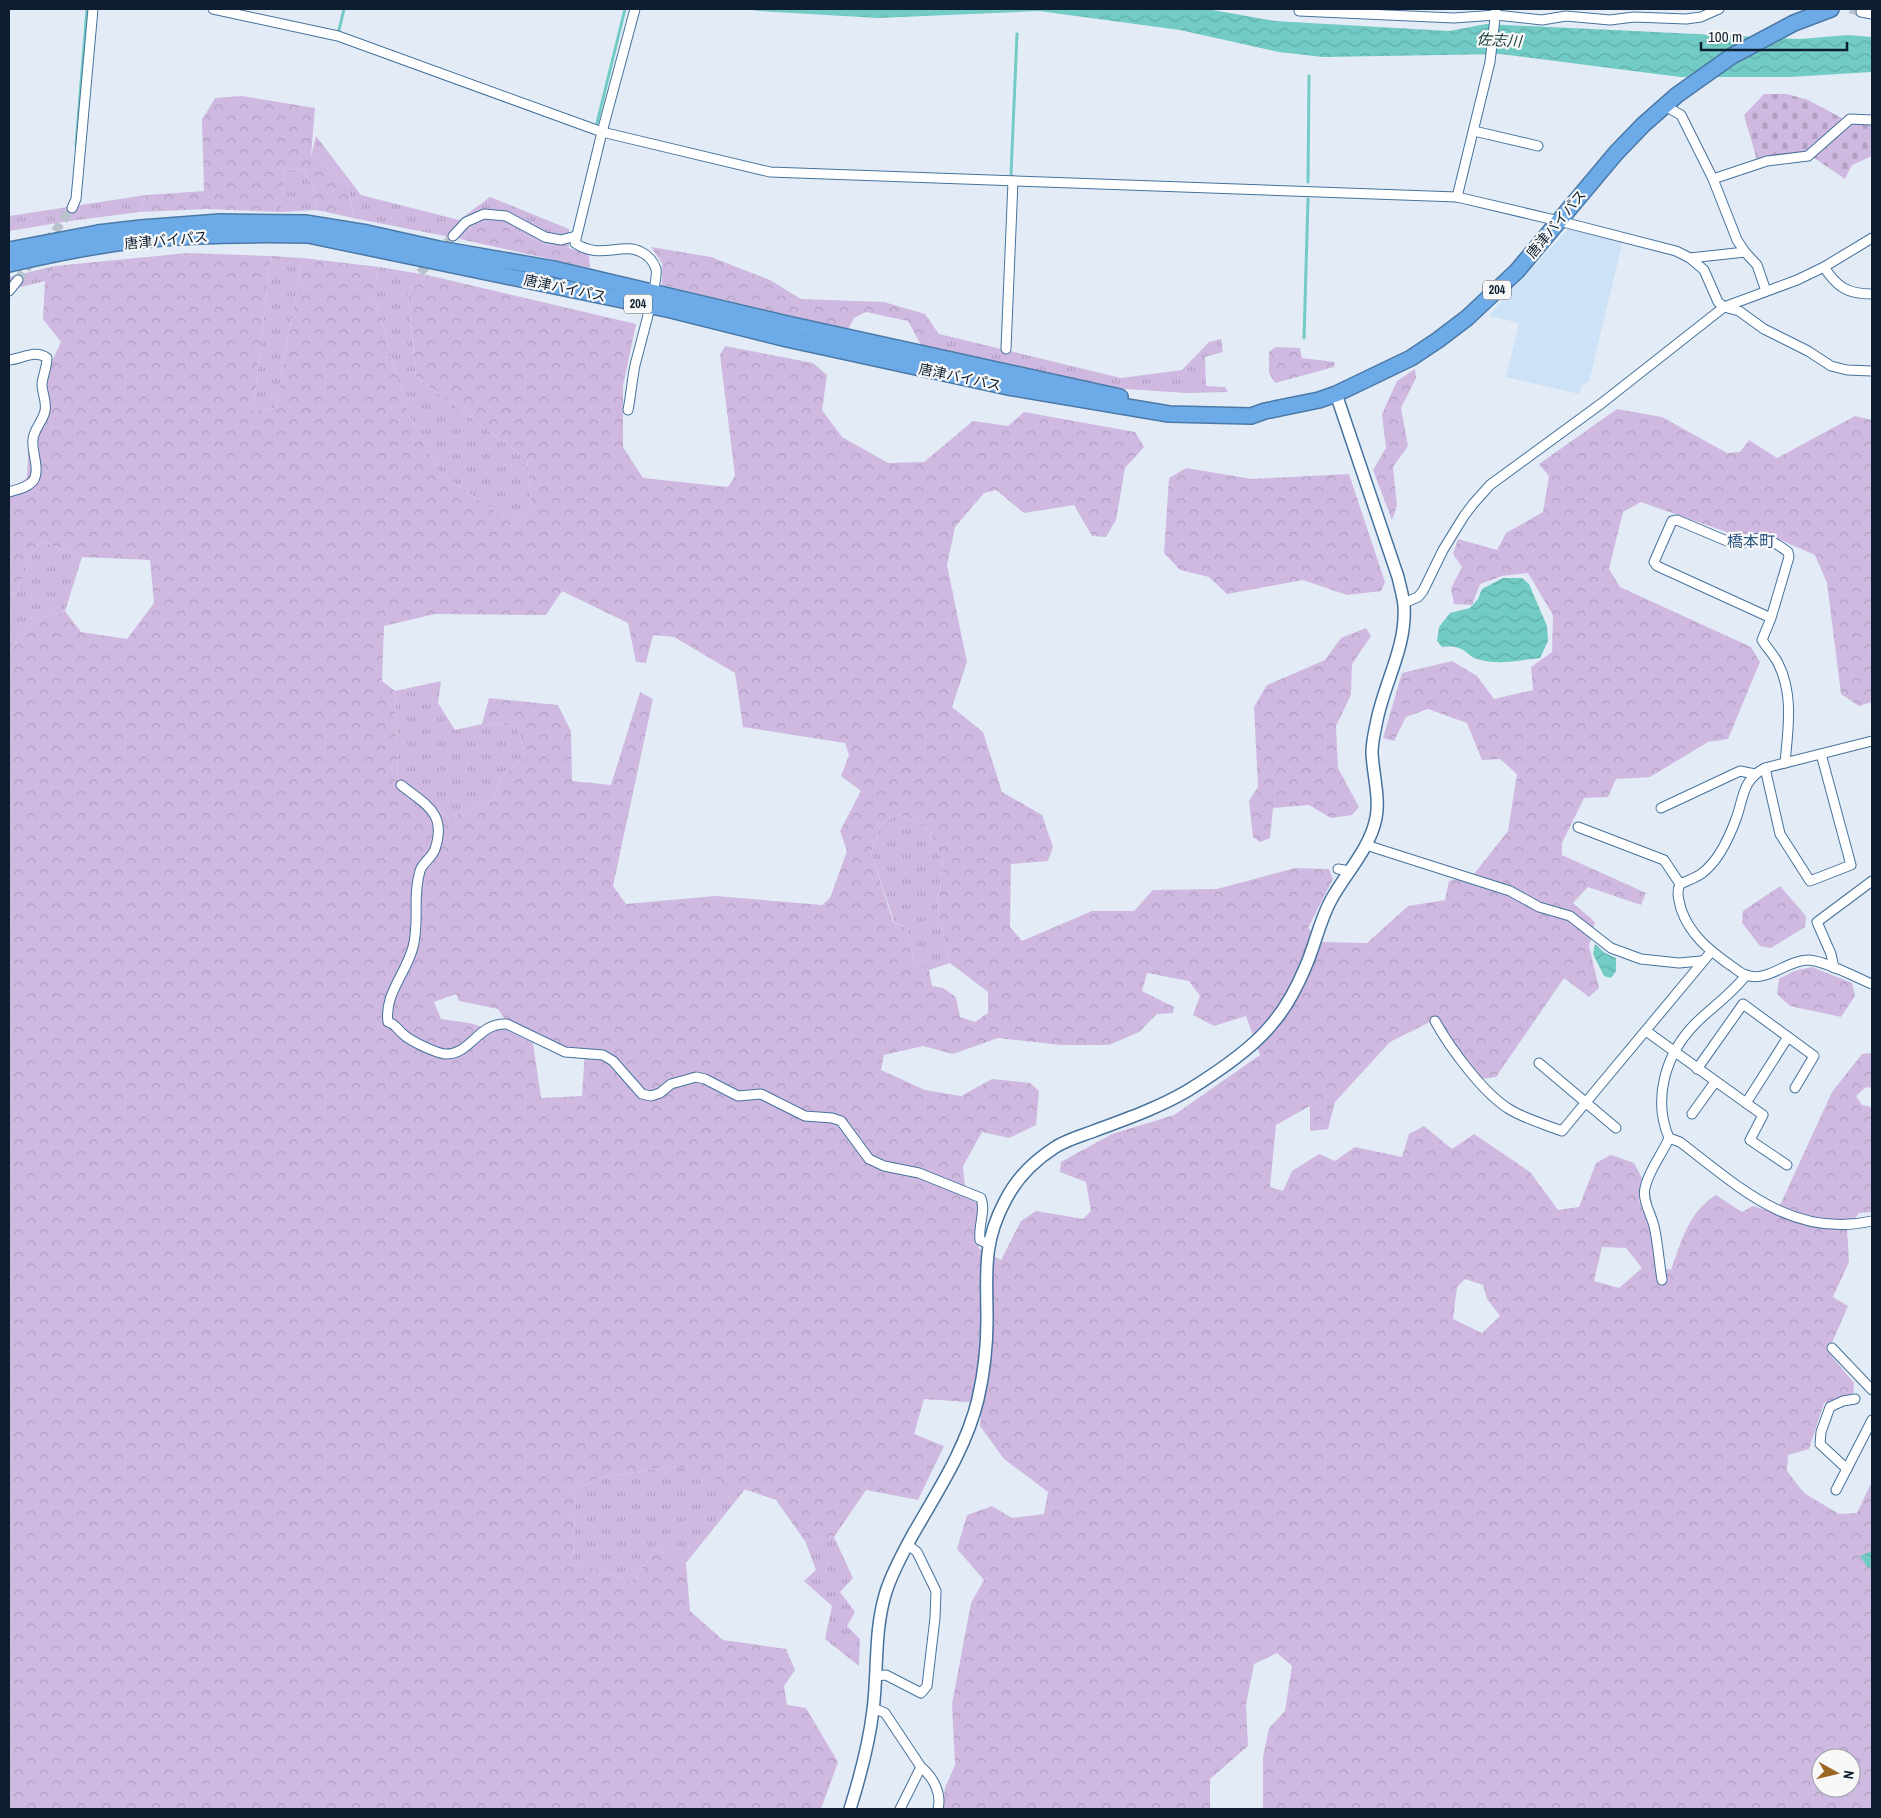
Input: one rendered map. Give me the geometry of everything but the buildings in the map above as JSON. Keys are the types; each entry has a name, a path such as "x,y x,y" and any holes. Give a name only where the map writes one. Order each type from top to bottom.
{"highway":[{"name":"唐津バイパス","path":"9,250 98,233 141,228 220,222 305,222 439,249 554,269 651,300 671,310 787,339 938,373 1008,387 1169,414 1251,416 1265,411 1319,400 1336,394 1410,358 1467,318 1517,271 1616,153 1676,96 1732,56 1794,23 1831,9"},
{"name":"唐津バイパス","path":"9,264 96,246 141,240 253,234 308,235 651,300"}],"street":[{"path":"72,208 76,200 93,9"},
{"path":"213,9 338,36 602,132 770,172 1457,197 1559,221 1676,252 1690,258 1704,270 1718,302 1724,307 1739,311 1764,329 1808,350 1832,366 1847,370 1872,371"},
{"path":"628,410 635,367 657,270 651,259 640,251 594,251 584,249 575,242 635,9"},
{"path":"1299,12 1344,11 1454,18 1496,12 1542,20 1566,16 1610,20 1634,17 1686,19 1701,17 1719,9"},
{"path":"1457,197 1490,62 1496,12"},
{"path":"1861,12 1872,14"},
{"path":"1665,106 1681,115 1713,179 1737,240 1757,265 1766,291"},
{"path":"1713,179 1767,161 1808,156 1850,118 1872,120"},
{"path":"1474,131 1538,146"},
{"path":"1006,349 1013,181"},
{"path":"453,236 466,222 484,214 506,216 545,237 561,240 576,236"},
{"path":"1404,603 1418,597 1423,591 1443,550 1464,516 1490,484 1602,403 1724,307 1797,280 1872,238"},
{"path":"1690,258 1745,252"},
{"path":"1824,266 1833,281 1841,287 1851,292 1872,294"},
{"path":"9,291 18,280"},
{"path":"9,360 19,359 35,353 42,354 47,358 42,386 46,408 43,420 33,436 32,448 36,470 34,480 24,488 9,492"},
{"path":"850,1809 866,1747 873,1708 877,1636 884,1596 892,1574 958,1453 972,1422 985,1362 987,1321 985,1275 988,1244 996,1219 1008,1195 1027,1170 1056,1147 1155,1108 1188,1090 1255,1043 1274,1022 1295,988 1306,965 1320,922 1344,870 1366,844 1374,826 1377,813 1372,751 1376,721 1399,651 1404,624 1404,603 1398,577 1336,394"},
{"path":"1771,618 1656,566 1654,562 1672,522 1677,520 1734,544 1762,538 1771,541 1788,552 1789,557 1771,618 1762,640 1777,662 1789,701 1789,725 1785,763"},
{"path":"1680,884 1701,875 1720,852 1733,827 1745,789 1755,774 1765,768 1872,741"},
{"path":"1765,768 1780,834 1810,881 1851,865 1821,754"},
{"path":"1661,808 1740,771 1755,774"},
{"path":"401,785 434,811 438,826 434,851 420,868 415,891 418,922 413,948 401,976 390,995 386,1013 388,1022 394,1024 403,1035 439,1053 449,1054 464,1048 488,1027 498,1023 507,1024 565,1052 603,1055 613,1061 642,1094 652,1096 660,1093 671,1084 696,1077 738,1096 761,1094 806,1116 832,1118 841,1121 869,1159 884,1166 919,1173 981,1198 984,1205 978,1229 980,1240 988,1244"},
{"path":"1578,827 1664,860 1680,884 1678,892 1684,918 1691,929 1710,952 1746,975 1756,977 1808,960 1834,968 1872,984"},
{"path":"1366,844 1510,891 1539,907 1570,916 1611,948 1640,960 1680,963 1701,961"},
{"path":"1834,968 1831,954 1817,922 1872,881"},
{"path":"1435,1022 1446,1041 1481,1083 1508,1108 1562,1131 1710,952"},
{"path":"1662,1280 1654,1225 1645,1200 1644,1189 1651,1170 1669,1138 1660,1111 1666,1070 1674,1052 1695,1023 1739,984 1746,975"},
{"path":"1698,1069 1743,1004 1814,1056 1795,1088"},
{"path":"1646,1031 1763,1115 1750,1140 1787,1165"},
{"path":"1746,1103 1788,1036"},
{"path":"1539,1063 1616,1128"},
{"path":"1692,1114 1715,1082"},
{"path":"1669,1138 1680,1142 1752,1198 1779,1212 1812,1222 1838,1226 1872,1221"},
{"path":"1832,1348 1870,1383"},
{"path":"1847,1469 1820,1444 1821,1432 1830,1408 1843,1401 1855,1399"},
{"path":"1836,1490 1872,1420"},
{"path":"875,1676 886,1676 921,1693 928,1686 936,1591 917,1552 908,1545"},
{"path":"873,1708 885,1713 921,1767 927,1772 938,1791 940,1800 938,1809"},
{"path":"900,1809 921,1767"}],"shaded area":[{"path":"1569,228 1623,241 1589,381 1581,386 1579,394 1506,377 1519,323 1488,316"}],"green space":[{"path":"1764,94 1787,94 1808,100 1849,122 1872,123 1872,156 1852,165 1845,179 1807,153 1757,160 1744,115"},
{"path":"242,96 315,108 311,156 348,183 353,218 317,210 314,189 304,169 284,170 281,212 207,209 140,212 146,195 204,191 202,120 215,98"},
{"path":"316,136 361,195 459,220 490,197 569,229 569,248 543,244 495,220 476,223 460,239 353,218 348,183 311,156"},
{"path":"304,169 314,189 317,210 281,212 284,170"},
{"path":"146,195 140,212 9,231 9,216"},
{"path":"495,220 543,244 569,248 589,255 590,268 460,239 476,223"},
{"path":"651,247 711,257 770,280 801,299 884,302 925,314 939,334 921,345 908,321 866,312 854,318 848,329 662,285 662,263"},
{"path":"188,253 271,256 253,411 275,408 303,258 379,267 373,291 408,413 439,472 512,523 532,508 527,459 416,377 408,293 427,275 636,324 623,386 623,447 643,478 728,487 735,476 720,355 725,346 813,363 827,375 822,410 842,437 888,463 924,462 973,421 1008,426 1024,412 1135,432 1144,447 1125,468 1116,520 1106,537 1092,536 1074,505 1024,513 996,490 984,493 955,527 947,565 967,662 952,707 983,732 1002,792 1042,815 1053,847 1048,861 1011,864 1010,927 1022,941 1092,911 1134,911 1153,890 1217,889 1295,868 1329,869 1333,879 1308,928 1322,942 1367,943 1408,906 1445,900 1449,881 1474,874 1508,831 1517,774 1500,759 1482,760 1467,723 1428,709 1406,717 1394,741 1383,738 1402,673 1452,661 1477,676 1494,699 1533,690 1531,667 1552,652 1553,615 1528,573 1502,576 1480,584 1472,605 1454,604 1451,588 1462,567 1453,554 1458,539 1497,550 1506,533 1543,512 1549,476 1539,464 1617,409 1662,417 1727,453 1740,452 1749,440 1777,458 1855,416 1872,420 1872,702 1859,706 1841,694 1827,583 1815,555 1764,533 1735,535 1641,502 1623,512 1609,569 1620,587 1751,647 1760,662 1728,739 1708,742 1650,777 1616,779 1608,797 1584,798 1562,843 1562,855 1646,893 1641,905 1588,887 1573,903 1595,922 1589,946 1599,988 1589,997 1564,978 1496,1077 1481,1079 1432,1021 1390,1042 1335,1102 1328,1129 1310,1131 1310,1106 1276,1125 1270,1187 1283,1191 1292,1171 1319,1154 1335,1161 1355,1147 1402,1157 1409,1134 1424,1126 1452,1149 1474,1134 1530,1172 1558,1210 1579,1207 1596,1163 1611,1155 1634,1163 1642,1178 1639,1201 1648,1223 1657,1267 1671,1270 1687,1228 1693,1218 1716,1195 1742,1212 1753,1206 1769,1211 1781,1203 1832,1092 1862,1054 1872,1053 1872,1088 1866,1087 1856,1096 1862,1105 1872,1107 1872,1212 1859,1213 1847,1228 1849,1262 1833,1297 1848,1306 1828,1352 1854,1383 1853,1396 1824,1403 1809,1449 1788,1455 1787,1471 1804,1493 1839,1514 1857,1513 1872,1481 1872,1809 1263,1809 1263,1757 1269,1728 1285,1711 1292,1666 1277,1653 1254,1664 1246,1705 1248,1746 1210,1779 1210,1809 942,1809 945,1788 955,1765 952,1704 971,1603 984,1580 957,1549 967,1515 992,1506 1012,1518 1044,1514 1048,1492 1004,1459 980,1426 982,1403 924,1399 914,1434 944,1446 918,1500 866,1490 834,1537 805,1541 776,1500 677,1466 602,1477 576,1489 573,1560 632,1582 656,1550 686,1563 690,1611 723,1640 786,1649 795,1670 784,1686 787,1705 806,1708 838,1762 821,1809 9,1809 9,648 11,649 36,620 65,611 81,632 127,639 154,603 150,560 82,557 41,541 24,567 17,592 9,593 9,490 27,478 29,436 45,407 42,383 61,342 43,319 45,281 55,266","holes":["562,591 628,623 636,662 646,663 653,635 674,637 735,673 743,727 845,743 849,755 841,776 861,791 840,831 847,851 830,898 822,905 715,896 626,904 613,886 653,699 640,692 611,785 572,781 571,731 558,705 489,698 482,724 518,725 524,756 502,777 492,801 448,818 398,779 395,691 382,681 384,626 435,614 546,615","899,814 930,831 943,865 937,905 950,963 988,992 988,1013 975,1022 960,1017 956,997 943,988 932,986 929,970 915,966 907,928 893,922 871,852 882,823","1147,973 1189,981 1200,996 1193,1015 1214,1026 1246,1016 1260,1055 1174,1115 1112,1134 1061,1162 1060,1172 1086,1182 1091,1211 1083,1219 1036,1211 1021,1221 1001,1260 978,1248 984,1207 966,1197 963,1166 982,1132 1009,1138 1036,1125 1039,1091 1030,1083 992,1079 961,1096 925,1090 881,1070 884,1055 923,1046 953,1054 998,1038 1061,1045 1109,1045 1139,1032 1157,1014 1173,1013 1174,1007 1142,991","456,994 459,1001 498,1009 504,1018 564,1048 585,1050 582,1096 541,1098 533,1043 493,1023 483,1027 441,1019 434,1002","1602,1247 1626,1248 1642,1268 1619,1288 1594,1281","1465,1279 1483,1285 1487,1299 1500,1316 1482,1333 1453,1319 1457,1287"]},
{"path":"271,256 303,258 275,408 253,411"},
{"path":"55,266 45,281 9,290 9,277"},
{"path":"379,267 427,275 408,293 416,377 527,459 532,508 512,523 439,472 408,413 373,291"},
{"path":"939,334 1121,378 1182,370 1209,342 1221,339 1223,352 1205,357 1206,386 1225,387 1228,392 1186,393 1112,388 921,345"},
{"path":"1275,347 1300,348 1302,358 1335,362 1334,367 1275,383 1269,373 1269,352"},
{"path":"1415,369 1416,378 1401,408 1408,446 1393,467 1397,506 1392,520 1373,470 1386,448 1382,414 1397,381"},
{"path":"1186,468 1252,479 1349,474 1385,582 1381,591 1347,595 1303,580 1227,594 1209,577 1180,570 1164,553 1169,478"},
{"path":"41,541 82,557 65,611 36,620 11,649 9,648 9,593 17,592 24,567"},
{"path":"1366,628 1371,636 1352,664 1351,695 1336,726 1338,768 1359,807 1352,815 1331,818 1309,805 1273,808 1270,838 1260,842 1253,837 1249,801 1258,787 1254,707 1267,685 1325,660 1341,638"},
{"path":"441,681 438,703 455,730 482,724 518,725 524,756 502,777 492,801 448,818 398,779 395,691"},
{"path":"899,814 930,831 943,865 937,905 950,963 929,970 915,966 907,928 894,922 871,852 882,823"},
{"path":"1780,886 1806,916 1805,927 1771,948 1760,946 1742,923 1743,911"},
{"path":"1812,967 1852,983 1855,996 1841,1017 1790,1006 1777,994 1779,979 1794,971"},
{"path":"677,1466 746,1488 686,1563 656,1550 632,1582 573,1560 576,1489 602,1477"},
{"path":"834,1537 853,1578 840,1592 855,1612 847,1626 860,1639 859,1666 825,1639 832,1606 804,1581 816,1570 805,1541"}],"water":[{"name":"佐志川","path":"746,9 1207,9 1275,21 1449,31 1486,24 1799,39 1849,35 1872,37 1872,72 1790,77 1680,77 1501,54 1323,57 1279,52 1180,30 1039,11 878,18"},
{"path":"1503,578 1522,578 1529,584 1547,626 1548,641 1540,658 1496,662 1476,658 1457,647 1442,647 1437,641 1439,627 1450,613 1470,608 1478,599 1482,589"},
{"path":"1595,944 1605,953 1616,958 1616,971 1611,978 1604,976 1593,954"},
{"path":"1872,1551 1872,1568 1867,1567 1860,1556"}],"waterway":[{"path":"76,145 87,9"},
{"path":"339,30 344,9"},
{"path":"597,123 625,9"},
{"path":"1011,175 1017,34"},
{"path":"1308,182 1309,76"},
{"path":"1304,338 1308,199"}],"tunnel":[{"path":"1850,9 1861,12"},
{"path":"47,242 72,208"},
{"path":"420,273 453,236"},
{"path":"18,280 34,258"}],"district":[{"name":"橋本町","path":"1751,541"}]}
